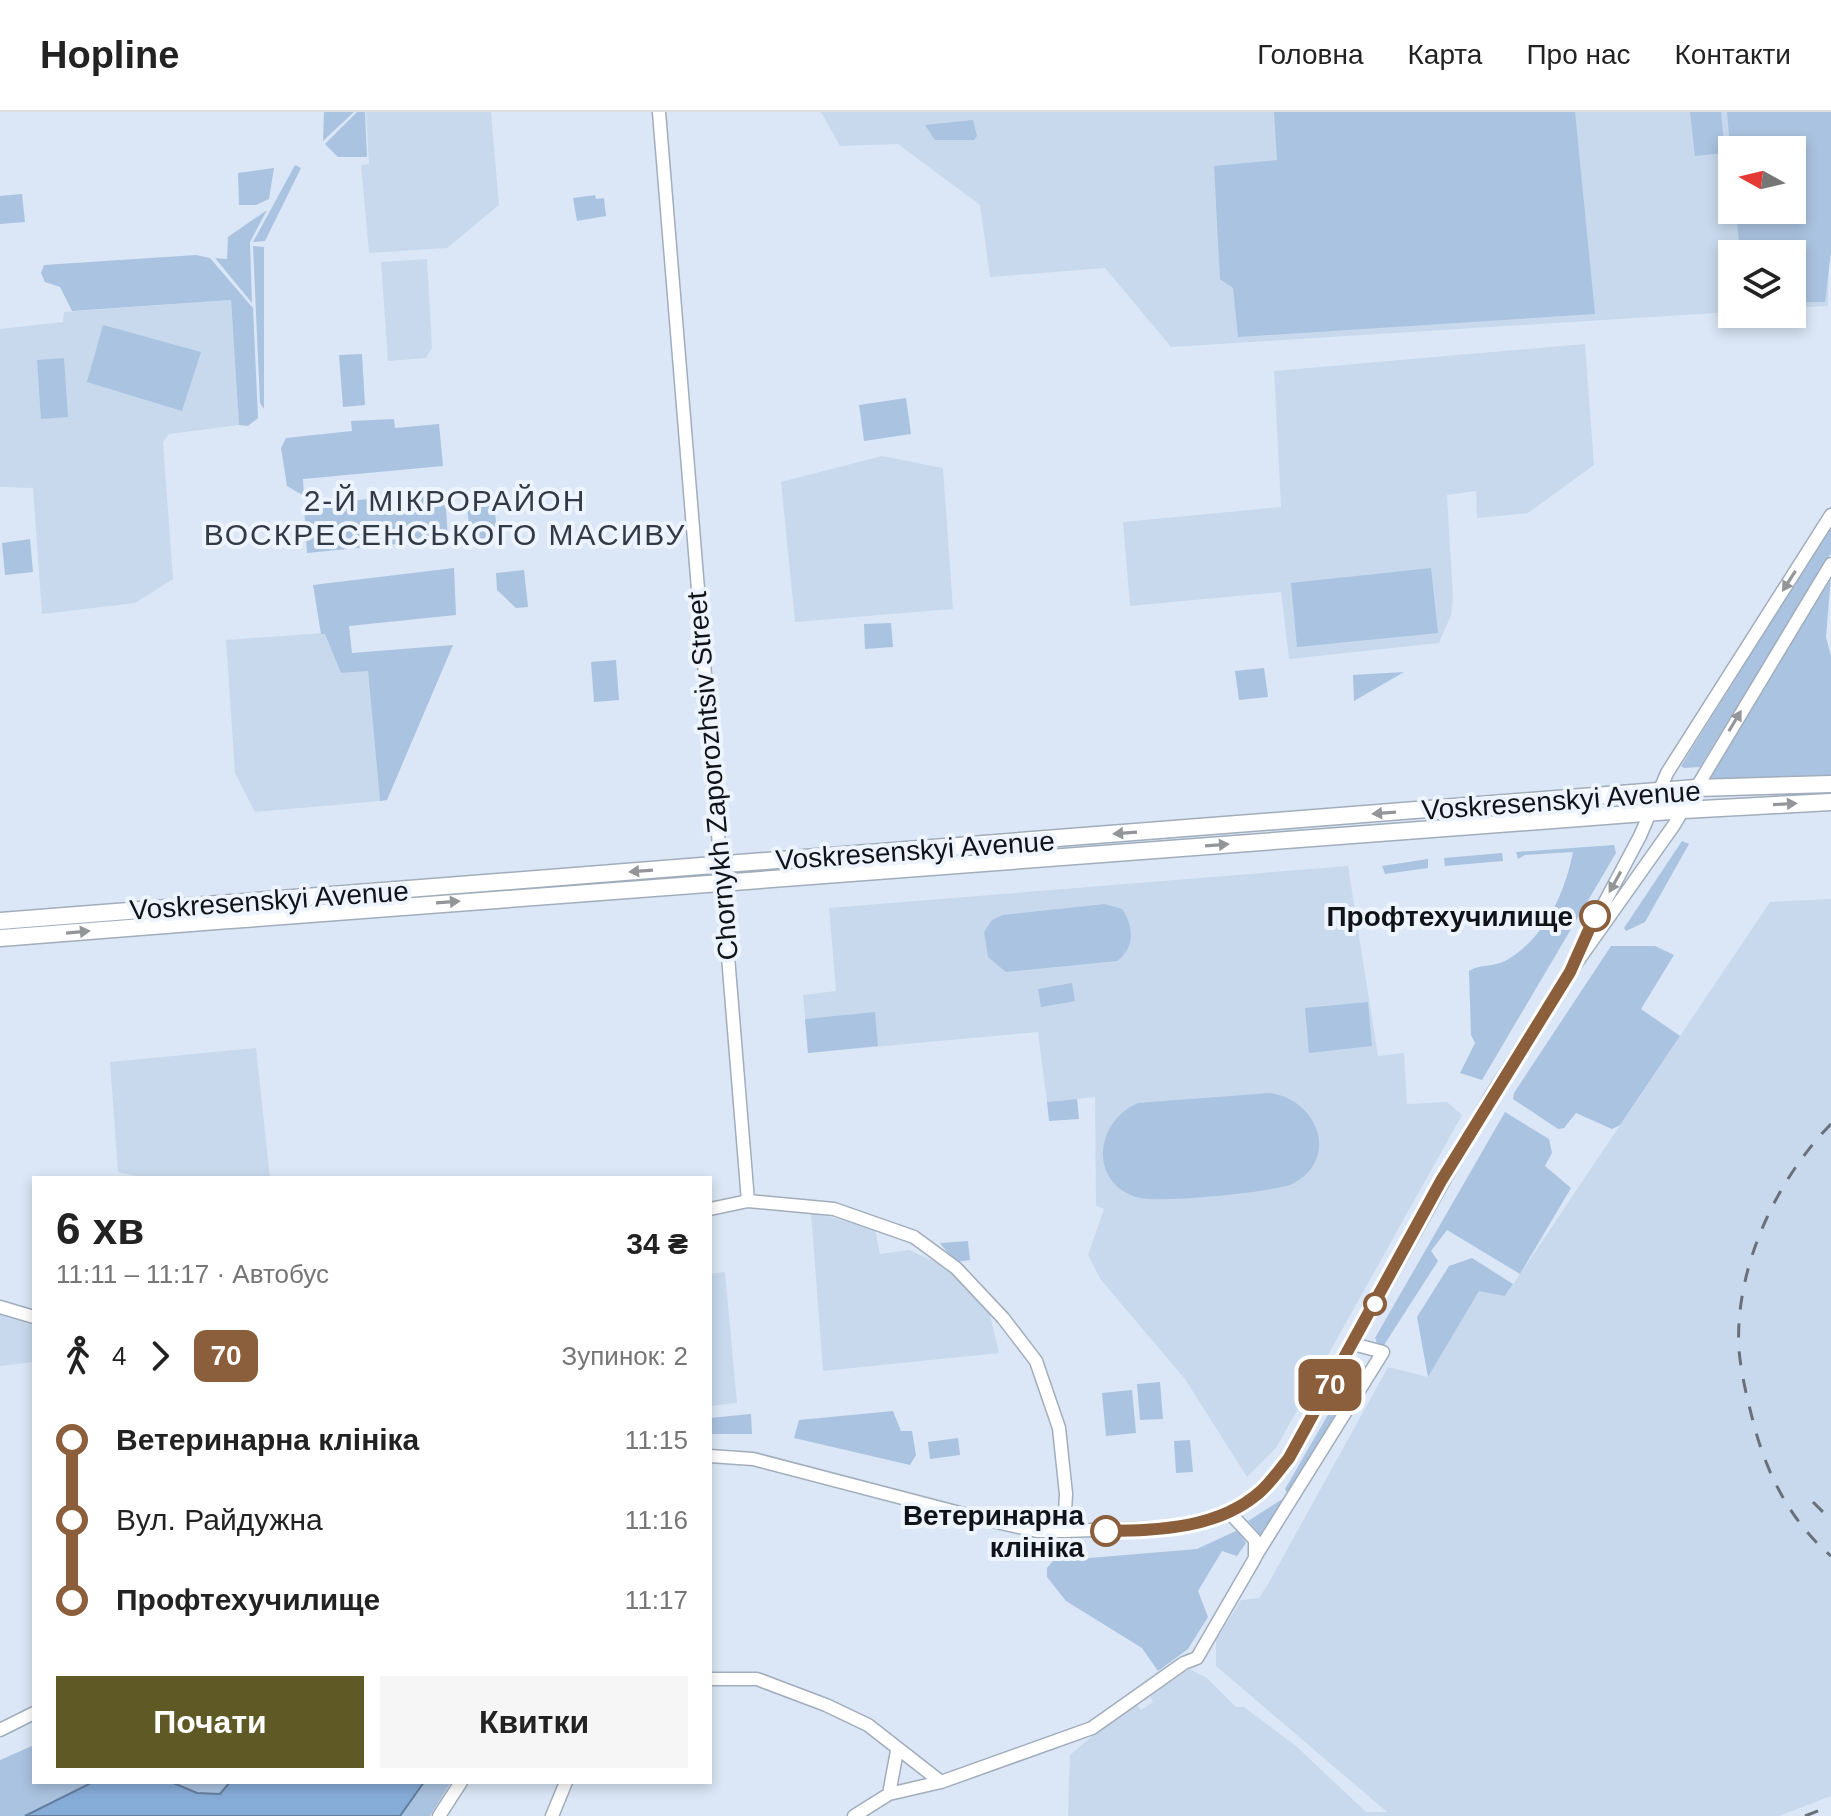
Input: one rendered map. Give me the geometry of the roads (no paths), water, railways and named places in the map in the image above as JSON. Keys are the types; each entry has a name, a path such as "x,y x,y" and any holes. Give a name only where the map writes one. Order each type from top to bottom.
{"main road":[{"name":"Voskresenskyi Avenue","path":"0,921 1696,788 1831,784"},
{"name":"Voskresenskyi Avenue","path":"0,938 410,904 720,884 1649,812 1831,802"}],"street":[{"name":"Chornykh Zaporozhtsiv Street","path":"659,112 718,865 748,1201"},
{"path":"1570,972 1657,792 1831,515"},
{"path":"712,1456 753,1459 1037,1531 1185,1527 1229,1512 1260,1492 1289,1458 1446,1174 1570,972 1684,810 1831,564"},
{"path":"712,1209 748,1201 834,1209 914,1237 956,1268 985,1298 1036,1361 1059,1428 1066,1494 1064,1531"},
{"path":"0,1307 32,1316"},
{"path":"856,1815 889,1794 941,1782 1092,1728 1184,1663 1197,1658 1383,1352 1353,1344"},
{"path":"1229,1512 1255,1540 1255,1558"},
{"path":"712,1679 757,1679 826,1705 868,1725 897,1751 941,1782"},
{"path":"0,1730 32,1714"},
{"path":"889,1794 897,1751"},
{"path":"439,1816 460,1784"},
{"path":"552,1816 565,1784"}],"railway":[{"path":"1831,1124 1793,1172 1762,1228 1751,1258 1739,1319 1743,1377 1765,1459 1792,1512 1831,1556"},
{"path":"1813,1502 1831,1520"},
{"path":"1805,1816 1831,1806"}],"place":[{"name":"Профтехучилище","path":"1595,916"},
{"name":"Ветеринарна клініка","path":"1106,1531"}],"district":[{"name":"2-Й МІКРОРАЙОН ВОСКРЕСЕНСЬКОГО МАСИВУ","path":"445,518"}]}
